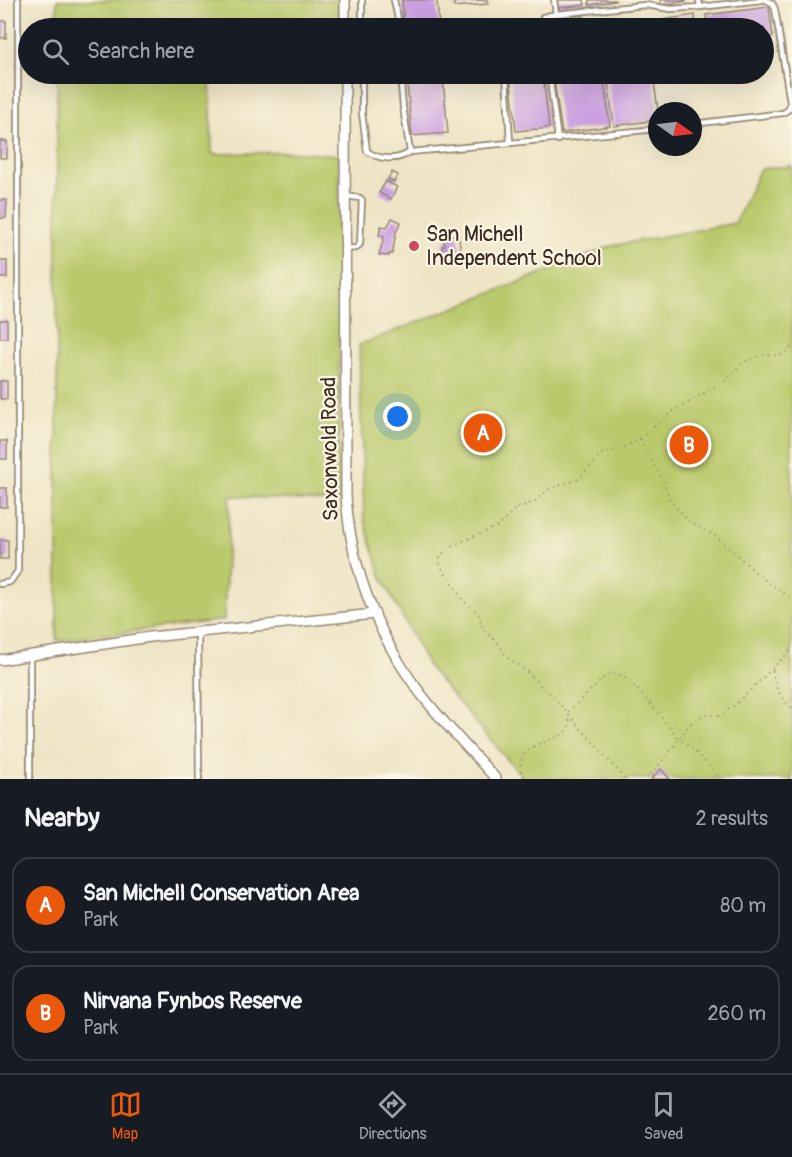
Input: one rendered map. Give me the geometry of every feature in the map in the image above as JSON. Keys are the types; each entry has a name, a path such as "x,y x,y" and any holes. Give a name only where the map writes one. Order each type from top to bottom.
{"street":[{"path":"345,0 345,18"},
{"name":"Saxonwold Road","path":"345,84 347,521 361,578 375,614 407,673 428,704 496,779"},
{"path":"0,660 150,637 375,614"}],"lane":[{"path":"0,584 10,582 18,571 18,0"},
{"path":"362,0 362,18"},
{"path":"394,0 398,18"},
{"path":"554,0 556,14"},
{"path":"699,0 700,7"},
{"path":"543,18 556,14 645,4 671,9 764,0 772,3 775,9 790,102 789,109 783,112 702,123"},
{"path":"362,84 362,113 367,151 374,156 386,158 403,157 410,152 648,130"},
{"path":"401,84 410,152"},
{"path":"507,84 510,143"},
{"path":"550,84 558,140"},
{"path":"345,196 362,200 360,244 356,248 345,249"},
{"path":"198,632 200,779"},
{"path":"30,655 30,779"}],"path":[{"path":"625,779 551,694 508,658 497,642 483,630 479,614 462,600 449,576 444,573 439,562 440,556 460,542 499,526 515,510 534,502 549,489 579,479 601,454 625,447 640,439 669,414 726,380 743,362 766,354 778,356 792,347"},
{"path":"640,439 663,481 669,498 688,521 715,536 766,581 792,599"},
{"path":"646,779 693,721 708,713 719,716 736,704 792,649"},
{"path":"772,669 775,686 780,696 792,708"},
{"path":"567,712 607,675 614,673 623,676 679,739 722,779"},
{"path":"530,779 525,777 520,770 522,756 529,749 568,730 571,720 567,712"},
{"path":"789,779 792,776"}],"green space":[{"path":"57,0 339,0 339,18 57,18"},
{"path":"57,84 210,84 212,154 289,152 339,155 339,502 230,496 224,620 57,641"},
{"path":"792,166 792,779 524,779 430,669 381,576 364,520 359,345 611,246 735,223 760,169"}],"building":[{"path":"402,0 437,0 438,18 403,18"},
{"path":"454,0 487,0 488,4 454,7"},
{"path":"557,0 584,0 585,5 558,8"},
{"path":"589,0 615,0 615,1 589,5"},
{"path":"660,0 686,0 686,1 661,5"},
{"path":"769,7 770,18 706,18 706,15"},
{"path":"695,15 695,18 675,18"},
{"path":"0,21 6,21 6,38 0,38"},
{"path":"407,84 443,84 448,133 412,136"},
{"path":"511,84 544,84 549,128 516,131"},
{"path":"555,84 604,84 610,126 562,133"},
{"path":"608,84 654,84 657,102 648,102 648,121 614,126"},
{"path":"0,141 7,141 7,158 0,158"},
{"path":"392,172 398,175 394,182 388,179"},
{"path":"386,181 397,187 391,199 379,193"},
{"path":"0,200 7,200 6,218 0,218"},
{"path":"392,218 401,222 396,232 392,254 379,255 384,237 379,235 381,226 387,227"},
{"path":"458,234 462,258 452,260 452,257 447,258 446,252 443,253 442,246 445,246 444,240 448,239 448,236"},
{"path":"0,261 7,261 7,278 0,278"},
{"path":"0,320 7,320 7,338 0,338"},
{"path":"0,381 7,381 7,399 0,399"},
{"path":"0,441 7,441 7,459 0,459"},
{"path":"0,488 7,488 7,507 0,507"},
{"path":"0,540 8,540 8,559 0,559"},
{"path":"661,769 670,779 651,779"}],"place":[{"name":"San Michell Independent School","path":"414,246"},
{"name":"San Michell Conservation Area","path":"483,433"},
{"name":"Nirvana Fynbos Reserve","path":"689,445"}]}
